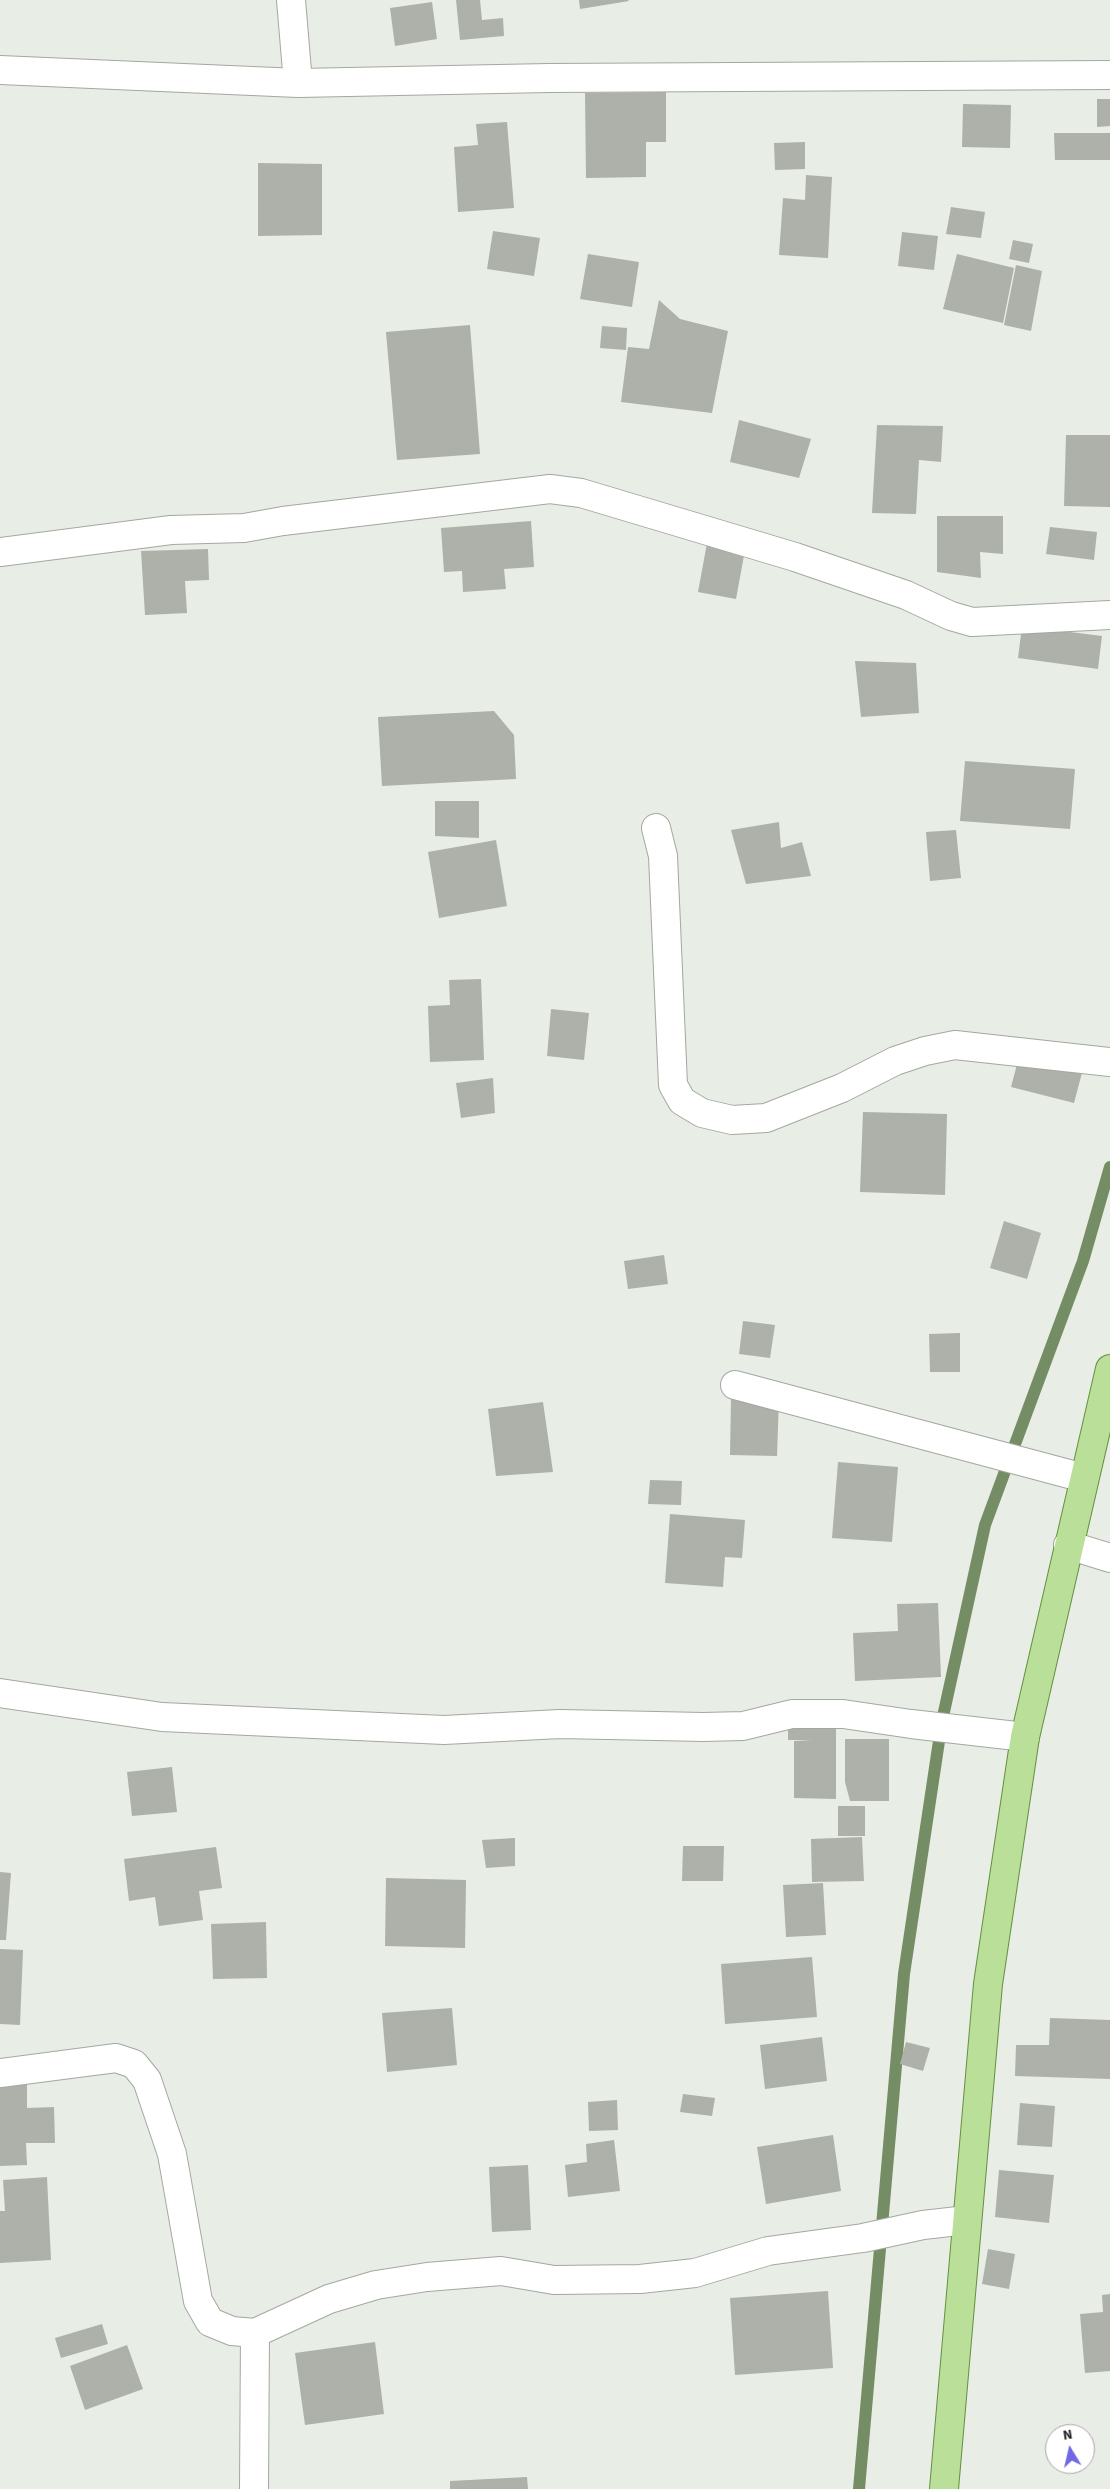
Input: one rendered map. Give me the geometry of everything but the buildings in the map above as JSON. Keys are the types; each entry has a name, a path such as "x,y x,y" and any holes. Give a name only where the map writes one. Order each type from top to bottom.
{"main road":[{"path":"944,2489 988,1984 1025,1737 1110,1369"}],"street":[{"path":"291,0 298,83"},
{"path":"0,70 298,83 549,78 1110,75"},
{"path":"0,552 171,530 244,528 283,521 550,489 581,493 795,557 906,595 951,616 972,622 1110,615"},
{"path":"656,828 663,856 673,1085 682,1101 702,1113 732,1120 766,1118 842,1088 896,1061 924,1051 955,1046 1110,1062"},
{"path":"735,1384 1084,1478"},
{"path":"1068,1546 1110,1558"},
{"path":"0,1693 162,1717 444,1730 560,1724 743,1726 792,1714 844,1714 910,1724 1025,1737"},
{"path":"0,2073 116,2058 134,2064 147,2080 172,2154 198,2301 210,2322 232,2331 254,2333 330,2298 376,2286 410,2280 501,2271 554,2280 640,2279 696,2272 768,2251 863,2238 923,2225 967,2220"},
{"path":"254,2333 254,2489"}],"waterway":[{"path":"859,2489 904,1974 942,1721 985,1525 1083,1261 1110,1167"}]}
